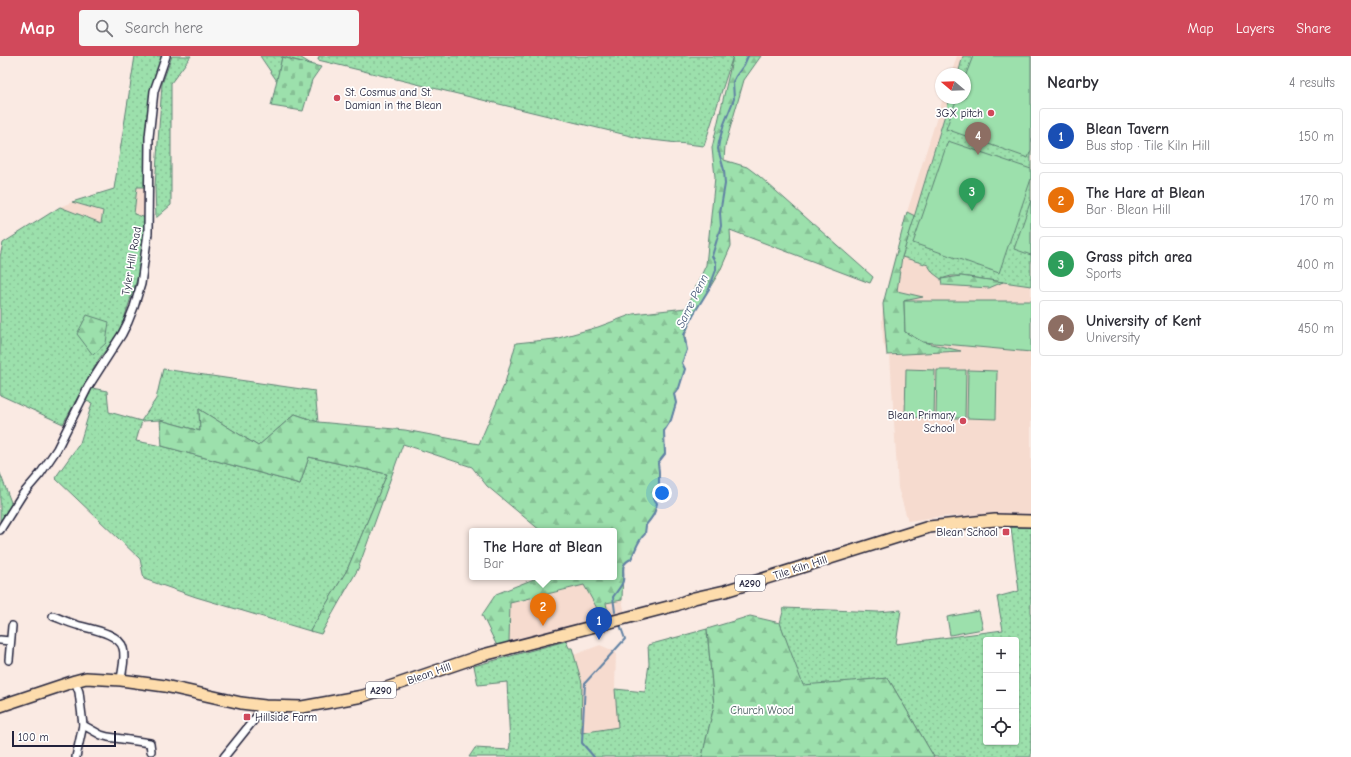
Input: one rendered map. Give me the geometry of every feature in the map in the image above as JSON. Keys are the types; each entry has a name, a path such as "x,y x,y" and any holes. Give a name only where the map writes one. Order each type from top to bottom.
{"main road":[{"name":"Tile Kiln Hill","path":"591,627 676,605 694,598 725,591 929,527 995,520 1031,521"},
{"name":"Blean Hill","path":"121,680 165,686 241,703 265,706 302,706 363,696 483,655 591,627"},
{"name":"A290","path":"0,706 86,678 121,680"}],"street":[{"name":"Tyler Hill Road","path":"0,530 22,495 40,474 57,449 88,387 122,334 134,307 140,284 148,233 149,137 154,91 166,56"},
{"path":"54,616 76,625 95,629 118,640 124,653 121,680"},
{"path":"9,660 12,626"},
{"path":"0,640 10,641"},
{"path":"75,681 79,692 83,725 76,757"},
{"path":"224,757 265,706"},
{"path":"83,725 101,735 108,737 150,743 151,751"}],"shaded area":[{"path":"957,56 1031,56 1031,516 993,515 937,517 908,521 898,488 890,355 887,355 883,342 883,304 887,294 888,281 907,212 941,104 971,104 971,68 953,68"},
{"path":"137,186 147,187 146,218 134,215"},
{"path":"72,202 103,211 101,223 60,207"},
{"path":"584,585 603,619 509,642 510,603"},
{"path":"622,600 625,613 609,617 606,603"},
{"path":"600,645 616,652 615,689 619,727 580,733 582,683 574,655"}],"green space":[{"path":"135,56 162,56 149,106 147,187 137,187 134,214 146,218 140,270 120,331 99,359 63,424 0,395 0,257 3,243 60,207 101,223 103,211 72,202 114,189"},
{"path":"172,56 191,56 171,83 171,205 156,218 155,186 162,84"},
{"path":"260,56 298,56 311,64 282,57 277,81"},
{"path":"319,56 733,56 704,146 643,139 318,60"},
{"path":"733,56 761,56 744,80 725,146 724,160 747,167 759,176 873,277 870,283 730,230 731,246 720,271 693,315 685,335 687,350 682,363 685,369 679,388 674,394 676,403 671,420 664,431 665,454 658,463 659,485 654,499 657,503 655,510 646,525 645,534 638,543 631,559 623,566 622,600 606,603 609,617 603,619 584,585 510,603 509,642 497,646 482,615 496,594 531,580 617,580 617,528 537,528 487,486 472,467 403,444 358,569 321,634 310,631 347,570 387,474 309,457 300,484 162,446 160,420 200,431 199,409 258,446 295,414 318,422 405,430 479,444 505,383 516,343 555,339 598,327 633,314 686,308 706,265 715,177 712,148"},
{"path":"963,56 1031,56 1031,286 961,276 951,276 941,279 933,273 928,265 902,257 948,104 971,104 971,68 960,68"},
{"name":"3GX pitch","path":"973,56 1031,56 1031,150 1028,158 946,129 955,104 971,104 971,68 968,68"},
{"path":"282,57 321,67 312,80 303,111 271,106"},
{"path":"948,141 1031,169 1031,179 999,273 913,243"},
{"path":"1031,200 1031,255 1014,249"},
{"path":"907,212 915,216 902,257 897,291 923,297 904,301 905,332 923,342 961,351 887,355 883,304"},
{"path":"961,276 1003,282 989,288 942,285 941,279"},
{"path":"904,301 1031,301 1031,352 923,342 905,332"},
{"path":"87,315 109,322 106,343 93,355 77,334"},
{"path":"163,369 315,391 318,422 295,414 258,446 199,409 200,431 160,420 142,421 136,441 162,446 300,484 309,457 387,474 347,570 310,631 196,597 144,579 140,559 55,478 80,443 92,403 86,401 92,388 107,391 109,412 141,421 156,399"},
{"path":"906,369 935,370 934,418 905,417"},
{"path":"937,370 966,370 965,418 936,418"},
{"path":"968,370 997,371 996,419 967,418"},
{"path":"0,473 12,505 0,522"},
{"path":"1011,527 1031,527 1031,757 934,757 888,678 802,686 780,623 784,608 878,612 901,610 896,644 1003,630 997,597 1019,591"},
{"path":"979,611 983,629 950,635 947,617"},
{"name":"Church Wood","path":"750,616 780,623 803,685 888,678 934,757 702,757 714,706 707,629"},
{"path":"707,629 714,706 702,757 469,757 475,748 509,750 510,745 507,682 478,685 474,666 566,641 569,648 572,648 582,683 581,733 618,727 615,689 645,692 649,664 648,645"}],"waterway":[{"name":"Sarre Penn","path":"615,612 613,597 622,583 623,568 625,563 631,559 638,543 645,534 646,525 653,515 657,503 654,499 659,485 658,463 665,454 664,431 671,420 676,403 674,394 679,388 685,369 682,363 687,350 684,335 693,315 709,289 716,270 716,263 712,256 721,226 720,213 725,184 724,170 718,149 719,142 724,124 734,99 733,82 748,56"},
{"name":"Sarre Penn","path":"594,757 582,743 585,683 625,639 620,625"}],"place":[{"name":"St. Cosmus and St. Damian in the Blean","path":"337,98"},
{"name":"3GX pitch","path":"991,113"},
{"name":"University of Kent","path":"978,155"},
{"name":"Grass pitch area","path":"972,211"},
{"name":"Blean Primary School","path":"963,421"},
{"name":"Blean School","path":"1006,532"},
{"name":"The Hare at Blean","path":"543,626"},
{"name":"Blean Tavern","path":"599,640"},
{"name":"Hillside Farm","path":"247,717"}]}
